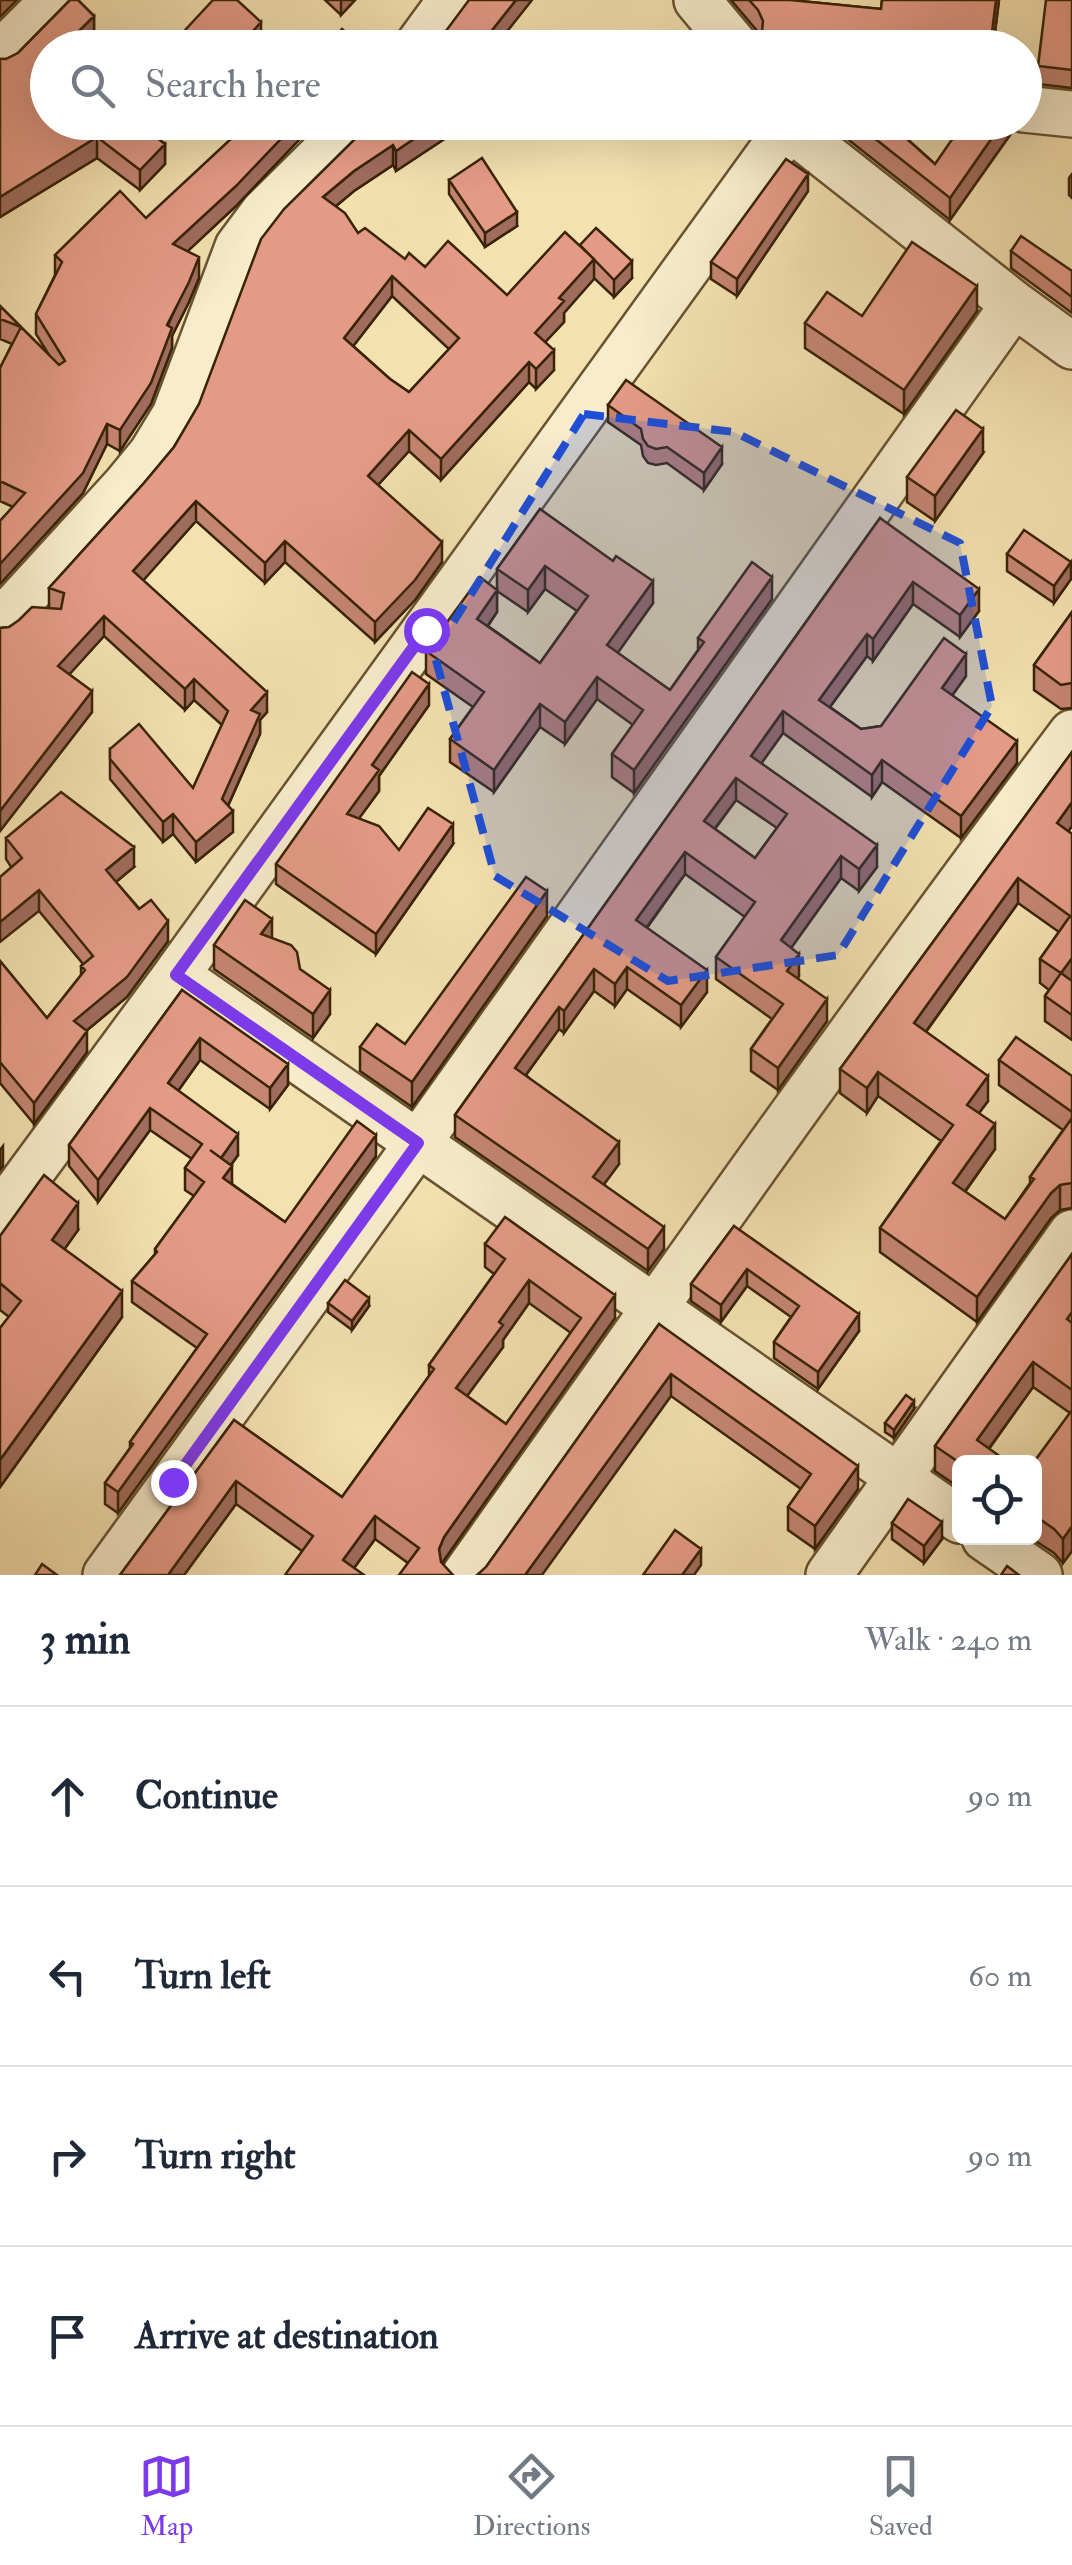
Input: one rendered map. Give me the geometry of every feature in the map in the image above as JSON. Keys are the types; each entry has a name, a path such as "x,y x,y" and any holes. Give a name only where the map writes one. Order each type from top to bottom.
{"street":[{"path":"697,0 722,30"},
{"path":"0,54 51,1"},
{"path":"1042,110 1072,114"},
{"path":"0,623 152,453 175,416 238,247 264,212 338,140"},
{"path":"0,1214 777,140"},
{"path":"807,140 1072,346"},
{"path":"106,1575 1014,304"},
{"path":"465,1575 654,1307 1072,733"},
{"path":"176,975 952,1514"},
{"path":"829,1575 1072,1233"},
{"path":"995,1545 1039,1575"}],"highlighted area":[{"path":"584,414 734,432 960,543 992,706 838,955 668,981 495,876 434,653"}],"building":[{"path":"70,0 78,0 94,16 80,30 41,30"},
{"path":"213,0 237,0 261,22 254,30 185,30"},
{"path":"469,0 516,0 492,30 447,30"},
{"path":"749,0 881,9 882,0 996,0 992,30 762,30 758,10"},
{"path":"1046,0 1072,0 1072,70 1042,66"},
{"path":"30,41 30,140 92,140 0,197 0,59 18,53"},
{"path":"101,140 160,140 165,144 140,170"},
{"path":"230,140 280,140 173,244 199,257 167,325 172,328 151,383 120,430 107,424 83,473 0,564 0,521 25,493 0,481 0,368 21,327 59,365 65,361 36,314 62,262 55,255 120,191 146,218"},
{"path":"354,140 412,140 396,151 393,145 323,197 345,213 358,233 365,228 405,259 409,253 425,267 448,241 507,295 565,232 594,259 559,298 564,301 535,333 554,350 536,369 529,362 441,459 409,430 368,476 442,542 415,580 375,622 285,541 265,563 196,501 133,571 267,692 251,710 260,714 222,799 233,811 196,842 173,814 163,822 110,759 110,749 139,724 193,788 228,711 194,679 185,689 104,616 58,666 92,691 0,811 0,628 9,627 32,607 61,609 64,593 49,588 174,447 199,404 261,239 284,209","holes":["392,276 459,338 409,392 344,338"]},
{"path":"877,140 908,140 935,164 952,140 990,140 950,198"},
{"path":"482,158 517,212 485,233 449,180"},
{"path":"786,159 808,174 737,279 711,262"},
{"path":"596,228 632,261 614,280 580,245"},
{"path":"1021,236 1072,271 1072,297 1011,251"},
{"path":"912,242 977,286 904,390 805,323 827,292 862,316"},
{"path":"0,306 21,327 0,319"},
{"path":"626,380 722,447 704,473 667,447 648,446 641,429 608,405"},
{"path":"956,410 983,429 935,496 907,477"},
{"path":"540,509 613,561 616,556 653,581 607,645 670,690 704,642 698,638 752,562 772,577 634,770 612,754 643,710 597,677 565,722 540,704 494,770 450,739 484,692 426,651 480,577 497,590 477,619 540,663 588,596 545,566 528,590 497,569"},
{"path":"880,518 979,589 960,615 913,582 873,639 867,634 819,700 861,729 881,726 944,638 966,654 942,688 1017,741 961,816 882,760 872,775 783,711 751,756 877,845 859,869 841,856 781,940 799,954 787,971 827,999 778,1068 751,1049 783,1004 716,957 755,902 685,852 636,920 707,970 681,1005 627,967 615,984 594,969 564,1011 559,1007 515,1068 619,1142 593,1177 664,1227 648,1249 455,1115","holes":["736,778 787,814 755,858 704,821"]},
{"path":"1024,530 1071,562 1054,586 1007,554"},
{"path":"1072,612 1072,683 1061,685 1034,665"},
{"path":"412,672 429,684 372,765 379,770 347,814 379,826 399,850 428,808 453,824 376,934 276,864"},
{"path":"1072,752 1072,802 1057,823 1072,834 1072,958 1061,973 1040,959 1070,916 1018,878 914,1023 988,1076 967,1105 995,1124 953,1183 1005,1219 1072,1118 1072,1183 1060,1185 1051,1193 977,1297 880,1228 953,1125 878,1072 867,1088 840,1069"},
{"path":"61,792 134,847 106,870 139,909 151,900 168,921 127,977 74,1021 87,1031 34,1103 0,1062 0,961 47,1018 85,970 81,966 93,956 39,890 0,922 0,877 22,858 6,838"},
{"path":"526,877 547,891 412,1082 360,1047 377,1024 405,1044"},
{"path":"245,900 272,919 261,934 291,945 297,952 300,969 330,990 313,1014 214,945"},
{"path":"1061,973 1072,981 1072,1015 1045,996"},
{"path":"182,990 288,1064 270,1088 200,1038 168,1083 238,1134 221,1158 232,1166 223,1178 285,1222 357,1121 376,1135 118,1492 105,1483 207,1334 132,1281 157,1252 155,1249 204,1182 185,1168 202,1144 150,1108 98,1180 69,1145"},
{"path":"1016,1037 1072,1076 1072,1112 999,1060"},
{"path":"44,1175 78,1203 52,1240 122,1291 0,1460 0,1328 21,1301 0,1283 0,1236"},
{"path":"505,1217 615,1295 444,1537 439,1549 441,1562 453,1575 399,1575 419,1548 375,1516 343,1560 364,1575 285,1575 313,1536 236,1481 168,1575 120,1575 234,1420 342,1497 434,1369 429,1365 505,1259 485,1244","holes":["529,1280 581,1318 506,1424 456,1388 503,1325 499,1322"]},
{"path":"734,1226 859,1314 818,1372 774,1342 799,1306 747,1269 721,1305 691,1284"},
{"path":"1072,1254 1072,1312 1067,1319 1072,1323 1072,1390 1033,1362 977,1440 998,1455 952,1458 935,1446"},
{"path":"345,1280 369,1298 352,1321 328,1303"},
{"path":"659,1324 858,1466 815,1526 788,1507 811,1474 671,1374 525,1575 477,1575 486,1567"},
{"path":"906,1395 914,1401 894,1430 885,1423"},
{"path":"1072,1410 1072,1526 1063,1539 1042,1521 1039,1455"},
{"path":"908,1499 942,1522 924,1546 892,1523"},
{"path":"675,1530 701,1549 682,1575 643,1575"},
{"path":"42,1564 57,1575 35,1575"},
{"path":"1007,1566 1019,1575 1001,1575"}],"route":[{"path":"173,1482 418,1143 176,975 426,630"}]}
